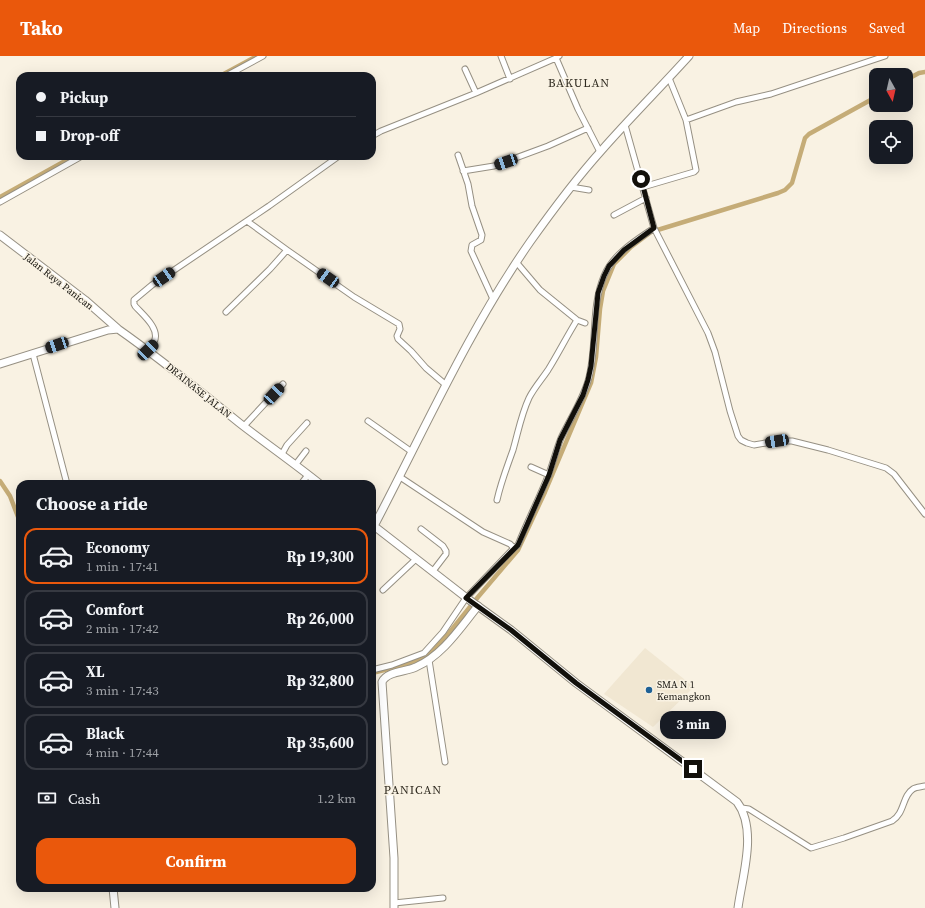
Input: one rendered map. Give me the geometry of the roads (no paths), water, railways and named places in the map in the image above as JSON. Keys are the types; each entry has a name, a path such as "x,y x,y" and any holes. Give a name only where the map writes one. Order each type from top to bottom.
{"main road":[{"path":"376,520 400,477 446,385 493,299 530,241 600,152 689,56"},
{"name":"Jalan Raya Panican","path":"0,235 85,300 118,329"},
{"path":"0,364 102,332 118,329"},
{"name":"DRAINASE JALAN","path":"118,329 148,350 315,480"},
{"path":"376,527 511,630 576,683 737,802 742,808 746,820 748,838 738,908"},
{"path":"394,906 394,858 382,682 388,675 415,668 429,660 444,646 478,606"},
{"path":"113,892 114,908"}],"street":[{"path":"233,72 263,56"},
{"path":"501,56 510,79"},
{"path":"686,120 736,102 771,94 885,56"},
{"path":"376,133 381,130 510,79 558,57 588,128 600,152"},
{"path":"465,69 476,93"},
{"path":"643,187 694,172 696,170 686,120 669,78"},
{"path":"625,125 655,230 708,333 715,352 730,411 738,436 741,440 754,445 777,441 792,441 828,450 886,468 894,474 925,514"},
{"path":"463,171 494,166 506,162 548,146 588,128"},
{"path":"458,155 468,184 472,206 482,235 481,240 472,245 471,251 493,299"},
{"path":"0,202 75,160"},
{"path":"148,350 154,344 155,340 153,329 148,319 135,306 134,300 152,285 247,221 333,160"},
{"path":"571,187 589,190"},
{"path":"614,215 646,198"},
{"path":"247,221 354,297 399,324 400,329 397,336 398,339 411,350 426,368 446,385"},
{"path":"376,669 392,665 424,653 443,632 467,598 518,545 549,475 560,440 583,395 588,380 594,342 598,293 604,276 609,266 624,250 655,230"},
{"path":"226,312 270,269 287,250"},
{"path":"517,263 540,290 578,320 586,323"},
{"path":"497,500 501,481 529,398 578,320"},
{"path":"33,354 66,480"},
{"path":"244,426 283,384"},
{"path":"368,421 412,452"},
{"path":"282,454 287,445 307,423"},
{"path":"296,464 306,451"},
{"path":"531,466 549,475"},
{"path":"304,480 308,475"},
{"path":"400,477 483,532 510,544 514,548"},
{"path":"421,529 443,546 446,551 446,554 433,571"},
{"path":"383,590 416,559"},
{"path":"429,660 445,762"},
{"path":"742,808 749,809 810,848 844,838 898,818 910,792 925,786"},
{"path":"394,906 443,898"}],"waterway":[{"path":"227,72 257,56"},
{"path":"913,76 925,72"},
{"path":"376,672 401,666 423,658 433,651 518,550 545,492 591,383 596,357 603,291 614,264 631,247 651,232 785,190 792,183 805,138 809,134 869,101"},
{"path":"0,197 67,160"},
{"path":"0,481 10,496 16,512"}],"place":[{"name":"SMA N 1 Kemangkon","path":"649,690"}],"district":[{"name":"BAKULAN","path":"579,83"},
{"name":"PANICAN","path":"413,790"}]}
